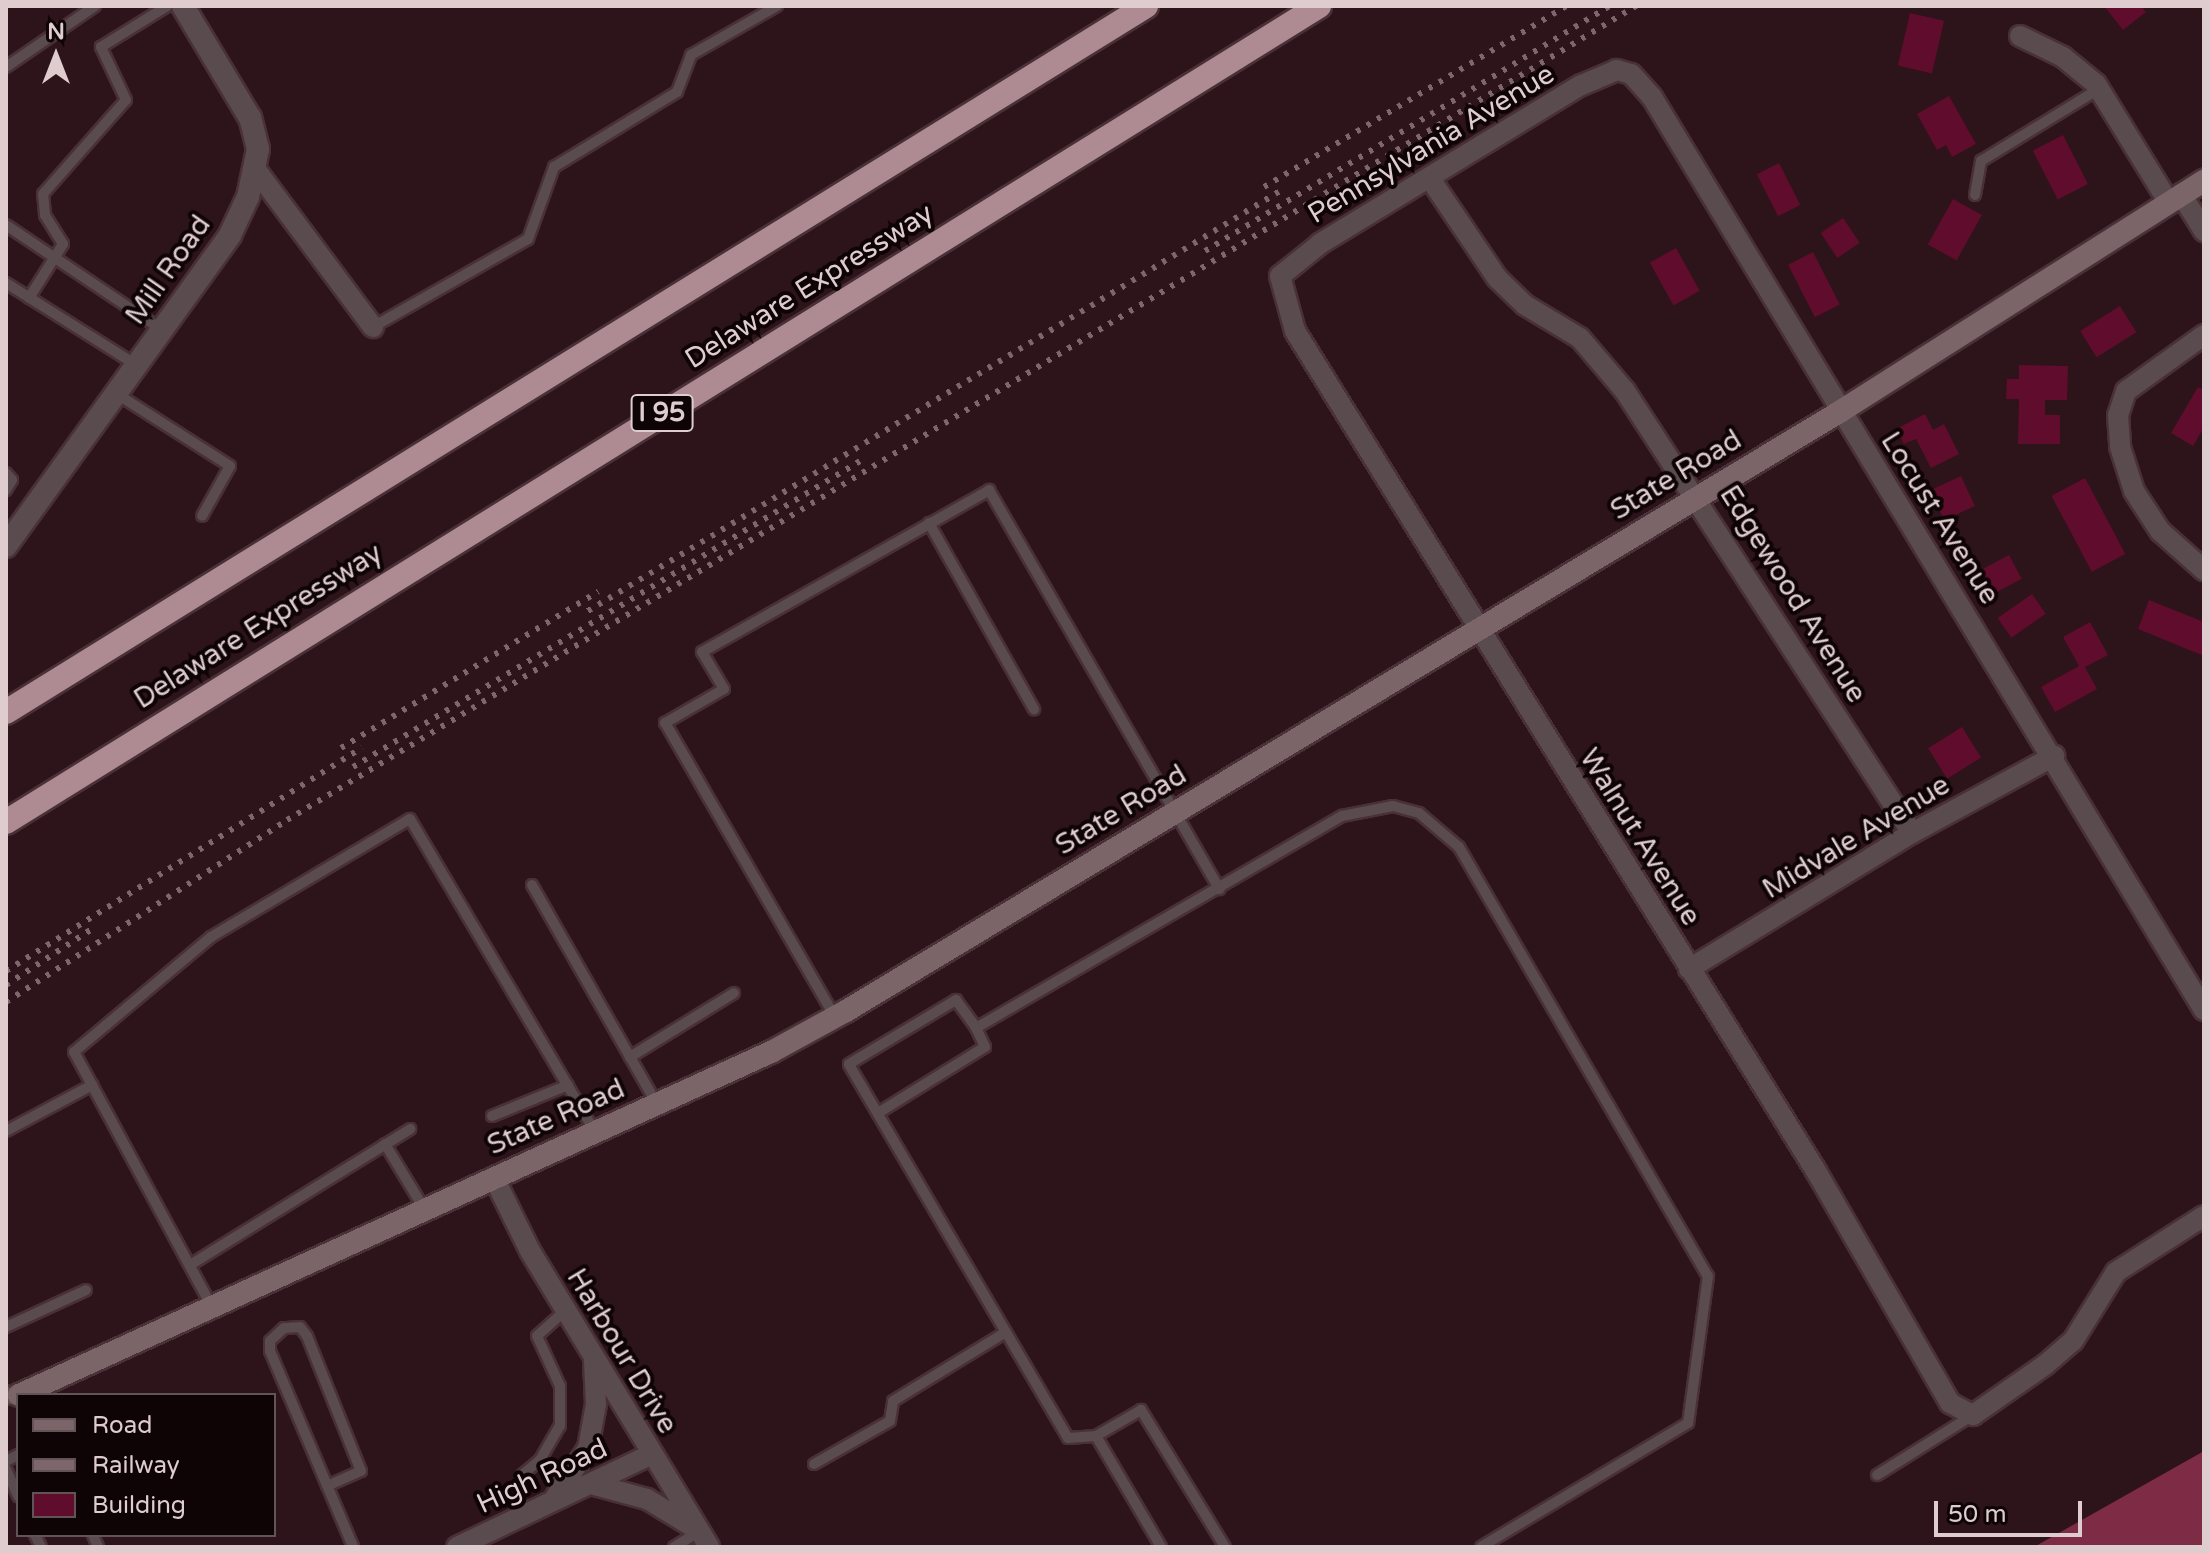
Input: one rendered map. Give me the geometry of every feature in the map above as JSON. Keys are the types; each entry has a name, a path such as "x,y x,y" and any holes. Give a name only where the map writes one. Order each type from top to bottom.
{"highway":[{"name":"Delaware Expressway","path":"6,712 1146,6"},
{"name":"Delaware Expressway","path":"6,822 1319,6"}],"main road":[{"name":"State Road","path":"19,1393 596,1133 835,1017 1841,411 2204,181"}],"street":[{"name":"Mill Road","path":"6,546 240,218 256,170 250,118 183,6"},
{"path":"2020,36 2063,57 2099,89 2175,198 2204,231"},
{"name":"Pennsylvania Avenue","path":"1280,276 1320,244 1431,180 1581,85 1617,70"},
{"name":"Locust Avenue","path":"1617,70 1631,74 1652,97 2054,756 2204,1010"},
{"path":"256,170 373,327"},
{"name":"Edgewood Avenue","path":"1431,180 1515,297 1560,321 1607,366 1649,437 1699,496 1912,833"},
{"name":"Walnut Avenue","path":"1280,276 1295,331 1482,626 1689,969 1816,1171 1943,1392 1958,1410 1973,1415"},
{"path":"2204,335 2126,391 2118,415 2120,447 2134,491 2160,531 2204,570"},
{"name":"Midvale Avenue","path":"1689,969 1912,833 2054,756"},
{"name":"Harbour Drive","path":"494,1178 650,1455 705,1539"},
{"path":"1973,1415 2066,1348 2116,1272 2204,1216"},
{"path":"551,1502 588,1448 596,1404 594,1357"},
{"name":"High Road","path":"457,1547 650,1455"},
{"path":"591,1484 647,1499 705,1539"}],"lane":[{"path":"6,67 95,6"},
{"path":"29,298 63,244 45,215 43,194 126,100 101,47 167,6"},
{"path":"373,327 528,239 554,167 677,92 691,55 777,6"},
{"path":"1975,195 1981,161 2099,89"},
{"path":"6,225 162,330"},
{"path":"6,283 137,366"},
{"path":"117,394 230,466 202,516"},
{"path":"6,473 12,480 6,490"},
{"path":"835,1017 665,723 724,689 702,652 989,490 1219,889"},
{"path":"929,523 1034,709"},
{"path":"976,1028 1367,807 1419,813 1441,827 1708,1276 1688,1423 1481,1547"},
{"path":"212,1307 74,1052 211,937 410,819 596,1133"},
{"path":"532,885 657,1104"},
{"path":"630,1057 734,993"},
{"path":"878,1113 985,1047 956,1000 849,1064 1068,1438 1096,1436 1141,1410 1225,1547"},
{"path":"6,1131 92,1085"},
{"path":"492,1116 568,1085"},
{"path":"190,1265 410,1129"},
{"path":"385,1144 425,1210"},
{"path":"6,1327 86,1290"},
{"path":"522,1475 540,1460 560,1426 560,1386 537,1336 566,1310"},
{"path":"327,1486 361,1471 307,1336 300,1327 284,1328 270,1341 270,1351 327,1486 353,1547"},
{"path":"814,1464 890,1421 893,1401 1006,1332"},
{"path":"1877,1475 1973,1415"},
{"path":"1096,1436 1161,1547"},
{"path":"6,1469 16,1492"},
{"path":"674,1547 705,1539"}],"shaded area":[{"path":"2204,1451 2204,1547 2034,1547"}],"building":[{"path":"2104,6 2141,6 2146,12 2123,30"},
{"path":"1910,13 1944,21 1932,73 1898,66"},
{"path":"1949,96 1976,144 1952,157 1946,145 1937,150 1917,114"},
{"path":"2063,135 2088,184 2058,199 2033,150"},
{"path":"1779,163 1800,205 1778,216 1757,174"},
{"path":"1953,199 1982,215 1957,260 1928,244"},
{"path":"1843,218 1860,243 1837,258 1821,233"},
{"path":"1676,248 1700,291 1674,305 1650,263"},
{"path":"1813,252 1840,305 1815,317 1788,265"},
{"path":"2120,306 2136,332 2097,357 2080,331"},
{"path":"2019,365 2068,366 2067,400 2045,400 2045,415 2060,415 2060,444 2018,444 2019,399 2006,399 2007,379 2019,379"},
{"path":"2198,387 2204,390 2204,427 2193,446 2171,433"},
{"path":"1925,414 1933,430 1944,424 1959,454 1931,468 1916,439 1904,444 1896,429"},
{"path":"1961,476 1975,506 1944,520 1930,490"},
{"path":"2085,478 2125,554 2092,572 2051,496"},
{"path":"2009,555 2022,579 1985,599 1972,575"},
{"path":"2032,594 2046,614 2011,638 1998,618"},
{"path":"2149,600 2204,622 2204,656 2138,629"},
{"path":"2090,622 2108,655 2085,667 2097,689 2055,712 2041,687 2079,666 2063,637"},
{"path":"1962,727 1981,758 1947,779 1928,748"}],"railway":[{"path":"1264,187 1566,6"},
{"path":"1205,251 1609,6"},
{"path":"6,1002 287,820 1636,6"},
{"path":"588,611 1285,188"},
{"path":"353,767 860,461"},
{"path":"341,748 598,592"},
{"path":"6,971 362,748"},
{"path":"6,985 95,927"}]}
